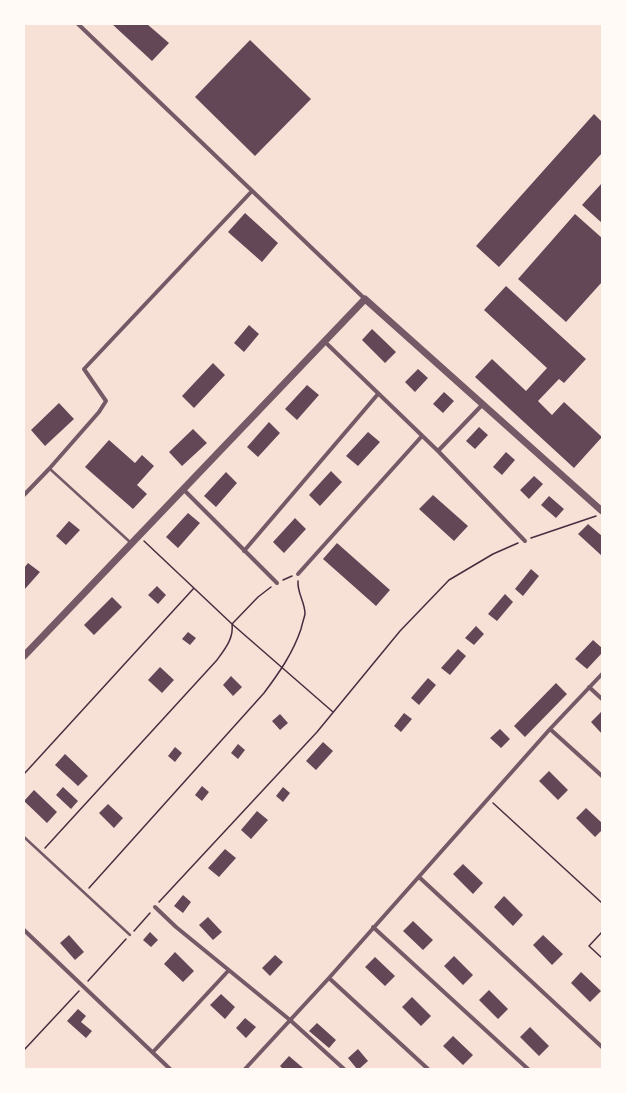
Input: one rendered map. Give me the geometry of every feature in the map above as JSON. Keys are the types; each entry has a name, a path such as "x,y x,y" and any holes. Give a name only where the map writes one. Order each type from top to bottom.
{"street":[{"path":"78,24 365,298 602,512"},
{"path":"24,495 99,412 106,401 84,369 252,190"},
{"path":"24,656 365,298"},
{"path":"324,341 438,451 525,540"},
{"path":"244,551 378,394"},
{"path":"438,451 483,404"},
{"path":"298,574 422,436"},
{"path":"183,489 277,584"},
{"path":"245,1069 329,978 550,729 602,674"},
{"path":"589,687 602,699"},
{"path":"550,729 602,776"},
{"path":"418,877 602,1046"},
{"path":"155,907 176,927 290,1020 344,1069"},
{"path":"373,928 528,1069"},
{"path":"24,930 170,1069"},
{"path":"153,1052 229,970"},
{"path":"329,978 428,1069"}],"lane":[{"path":"49,469 131,543"},
{"path":"24,836 130,935"}],"path":[{"path":"24,1050 317,732 400,631 449,580 493,554 525,540 602,512"},
{"path":"139,535 232,624 334,712"},
{"path":"85,893 264,693 282,668 293,648 305,614 298,590 298,574 277,584 258,597 232,624"},
{"path":"24,774 194,588"},
{"path":"41,852 217,660 227,646 233,632 232,624"},
{"path":"488,798 602,903"},
{"path":"602,932 589,946 602,958"}],"building":[{"path":"112,24 147,24 169,43 152,61"},
{"path":"250,40 311,99 255,156 195,97"},
{"path":"594,114 602,122 602,153 499,267 476,246"},
{"path":"602,183 602,223 582,205"},
{"path":"245,213 278,243 262,262 228,232"},
{"path":"575,214 602,238 602,282 566,322 518,279"},
{"path":"506,286 586,359 564,383 559,379 538,401 552,415 564,402 602,437 574,468 475,377 492,359 526,391 547,368 484,310"},
{"path":"249,325 259,334 244,352 234,343"},
{"path":"372,329 396,352 385,363 362,340"},
{"path":"213,363 225,375 194,408 182,396"},
{"path":"418,369 428,378 415,392 405,382"},
{"path":"307,385 319,395 297,420 285,409"},
{"path":"444,392 454,401 443,413 433,404"},
{"path":"59,403 74,419 45,446 31,430"},
{"path":"269,422 280,433 258,457 247,447"},
{"path":"479,427 488,435 475,449 466,441"},
{"path":"193,429 207,443 182,466 169,452"},
{"path":"368,432 380,442 358,466 346,456"},
{"path":"109,440 135,463 142,455 154,466 137,485 147,494 133,509 85,467"},
{"path":"506,452 515,460 502,475 493,467"},
{"path":"331,471 342,482 320,506 309,495"},
{"path":"226,472 237,483 216,507 204,496"},
{"path":"534,476 543,484 529,499 520,490"},
{"path":"433,495 468,526 454,541 419,509"},
{"path":"549,496 564,509 556,518 541,505"},
{"path":"188,513 200,523 178,548 166,537"},
{"path":"295,518 306,529 284,553 273,542"},
{"path":"69,521 80,530 66,545 56,536"},
{"path":"588,524 602,536 602,556 578,534"},
{"path":"337,543 390,590 376,606 323,559"},
{"path":"28,563 40,572 24,590 24,568"},
{"path":"531,569 539,576 523,596 515,589"},
{"path":"157,586 166,595 158,604 148,595"},
{"path":"505,594 513,602 497,621 488,614"},
{"path":"112,597 122,607 94,635 84,625"},
{"path":"476,626 484,634 474,645 465,638"},
{"path":"188,632 196,638 190,645 182,639"},
{"path":"593,640 602,648 602,653 587,669 575,659"},
{"path":"458,649 466,656 450,675 441,668"},
{"path":"160,667 174,680 162,693 148,680"},
{"path":"231,676 242,687 233,696 223,685"},
{"path":"428,678 436,685 419,705 411,698"},
{"path":"556,683 567,694 525,737 514,726"},
{"path":"601,712 602,713 602,734 591,722"},
{"path":"404,713 412,719 401,732 394,726"},
{"path":"280,714 288,723 280,730 272,721"},
{"path":"500,729 510,739 501,748 490,738"},
{"path":"323,742 333,751 316,770 306,761"},
{"path":"238,744 245,750 238,759 231,753"},
{"path":"175,747 182,753 175,762 168,756"},
{"path":"65,754 88,776 78,786 55,765"},
{"path":"549,771 568,790 558,800 539,781"},
{"path":"202,786 209,792 202,801 195,795"},
{"path":"63,787 78,801 71,809 56,795"},
{"path":"283,787 290,793 283,802 276,796"},
{"path":"34,790 57,812 47,823 24,801"},
{"path":"108,804 123,818 114,828 99,813"},
{"path":"586,808 602,823 602,830 595,837 576,818"},
{"path":"257,811 268,820 251,839 241,830"},
{"path":"225,849 236,858 219,877 208,868"},
{"path":"463,864 483,883 473,894 453,874"},
{"path":"183,895 191,902 183,913 174,906"},
{"path":"504,896 523,915 513,926 494,907"},
{"path":"208,917 222,932 213,940 199,925"},
{"path":"413,921 433,940 423,950 403,931"},
{"path":"150,932 158,940 151,947 143,940"},
{"path":"69,935 84,952 75,960 60,943"},
{"path":"543,935 563,954 552,965 533,945"},
{"path":"175,952 194,971 183,982 164,964"},
{"path":"275,955 283,962 270,976 262,968"},
{"path":"454,956 473,975 463,985 444,966"},
{"path":"375,957 395,976 385,986 365,967"},
{"path":"581,972 601,991 590,1002 571,983"},
{"path":"489,990 508,1009 498,1019 479,1000"},
{"path":"221,994 235,1007 225,1019 210,1005"},
{"path":"412,997 431,1016 421,1026 402,1007"},
{"path":"78,1009 86,1016 81,1022 92,1031 86,1038 67,1021"},
{"path":"245,1018 256,1027 246,1038 236,1028"},
{"path":"317,1023 336,1040 329,1048 309,1031"},
{"path":"530,1027 549,1046 539,1056 520,1037"},
{"path":"453,1036 473,1055 463,1065 443,1046"},
{"path":"358,1049 368,1061 357,1069 348,1058"},
{"path":"289,1056 303,1068 283,1069 280,1066"}]}
